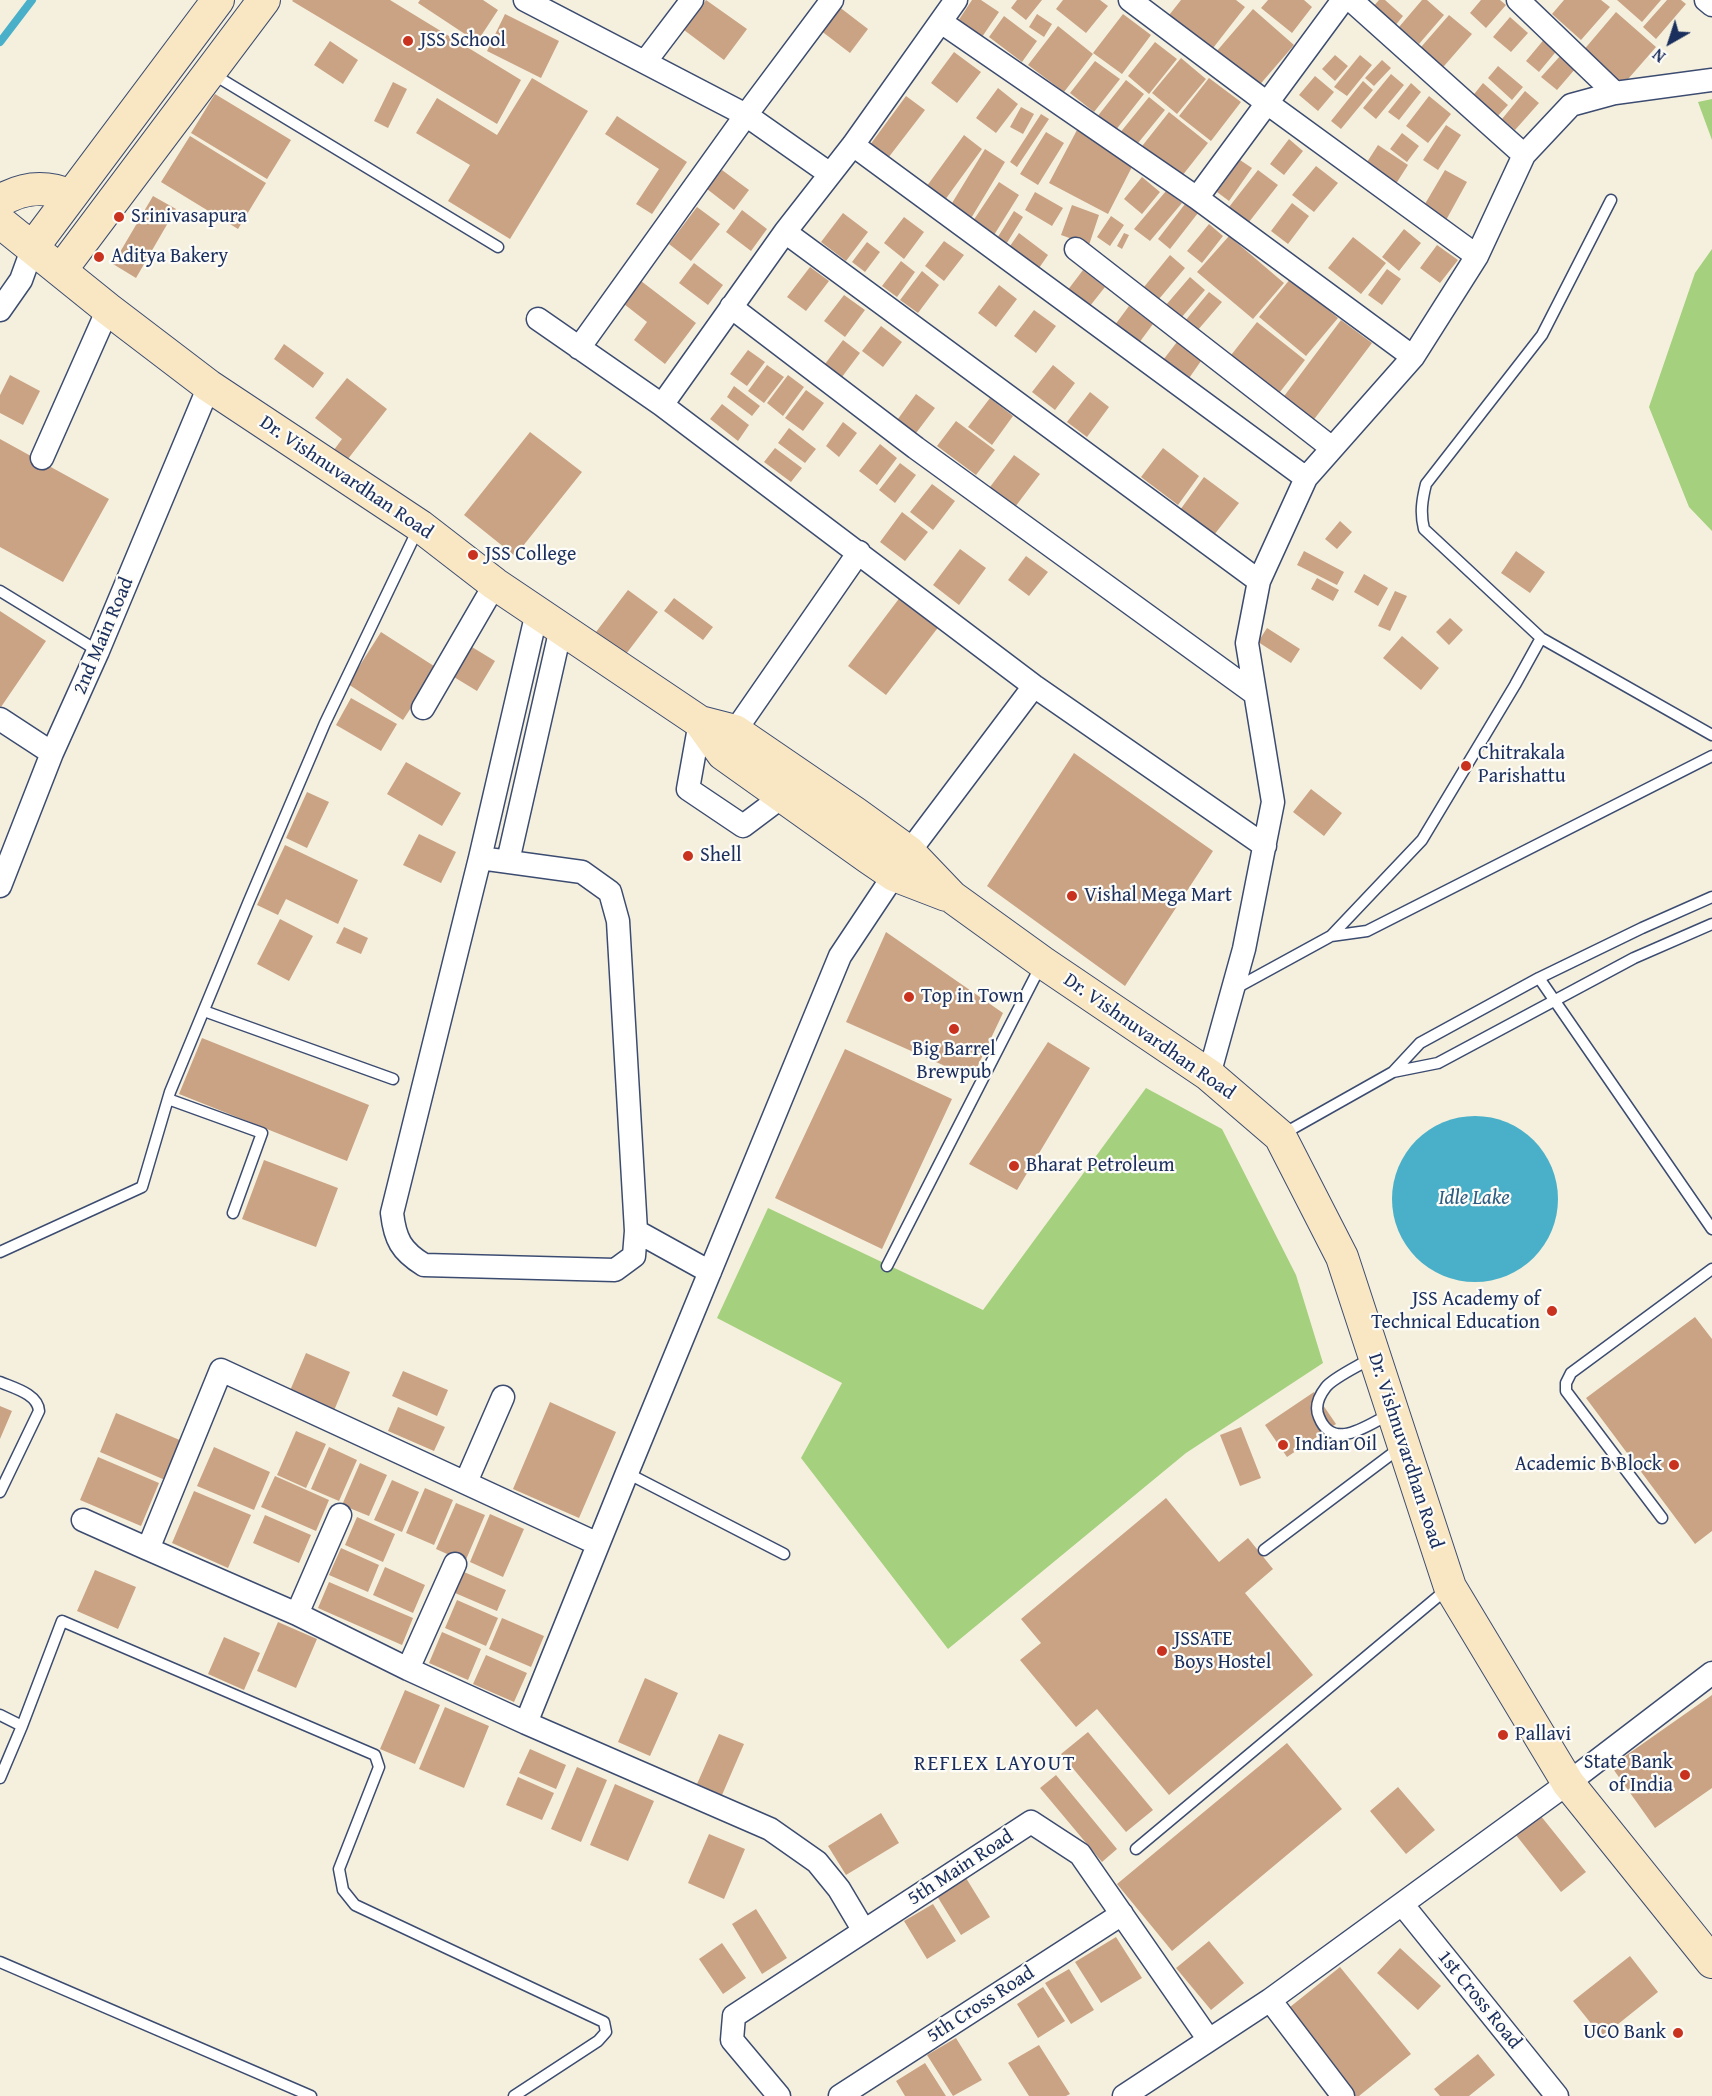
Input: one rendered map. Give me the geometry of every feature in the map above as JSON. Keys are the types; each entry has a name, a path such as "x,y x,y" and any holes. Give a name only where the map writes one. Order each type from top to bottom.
{"main road":[{"path":"33,247 218,0"},
{"path":"61,270 264,0"},
{"path":"0,201 34,188 60,191 71,196"},
{"name":"Dr. Vishnuvardhan Road","path":"0,222 209,386 420,526 495,584 700,722 1209,1076 1280,1136 1342,1257 1450,1587 1568,1783 1712,1962"},
{"name":"Dr. Vishnuvardhan Road","path":"729,743 783,796 902,864"}],"street":[{"path":"525,0 746,115 830,174"},
{"path":"645,62 692,0"},
{"path":"579,348 746,115 832,0"},
{"path":"662,405 785,232 853,145 956,0"},
{"path":"1130,0 1477,256"},
{"path":"1197,198 1343,0"},
{"path":"1351,0 1524,155"},
{"path":"1518,0 1615,93"},
{"path":"1706,0 1712,5"},
{"path":"941,22 1197,198 1413,357"},
{"path":"1209,1076 1244,949 1273,802 1247,643 1259,581 1306,478 1413,357 1477,256 1524,155 1571,105 1615,93 1712,80"},
{"path":"853,145 1306,478"},
{"path":"785,232 1259,581"},
{"path":"0,310 21,280 33,247"},
{"path":"1076,249 1332,448"},
{"path":"21,280 61,270"},
{"path":"732,307 916,448 1254,693"},
{"path":"42,458 108,309"},
{"path":"538,319 662,405 1034,686 1265,846"},
{"name":"2nd Main Road","path":"0,886 52,753 98,651 209,386"},
{"path":"729,743 859,552"},
{"path":"423,708 495,584"},
{"path":"480,858 582,872 610,892 618,921 636,1231 634,1256 615,1270 424,1264 409,1256 395,1235 392,1214 480,858 549,620"},
{"path":"508,861 549,620"},
{"path":"526,1723 840,956 902,864 1034,686"},
{"path":"0,719 52,753"},
{"path":"700,722 688,789 743,826 783,796"},
{"path":"636,1231 710,1272"},
{"path":"148,1549 221,1370 598,1544"},
{"path":"466,1482 503,1397"},
{"path":"297,1614 340,1515"},
{"path":"82,1520 297,1614 526,1723 770,1829 818,1862 839,1889 864,1931"},
{"path":"408,1668 454,1564"},
{"path":"1124,2096 1270,2000 1568,1783 1712,1673"},
{"name":"5th Main Road","path":"779,2096 732,2040 734,2016 1031,1821 1080,1854 1209,2040"},
{"name":"1st Cross Road","path":"1402,1904 1557,2096"},
{"name":"5th Cross Road","path":"840,2096 1122,1914"},
{"path":"1270,2000 1343,2096"}],"lane":[{"path":"210,72 498,247"},
{"path":"1611,200 1542,335 1426,484 1421,503 1421,518 1424,529 1541,638 1712,735"},
{"path":"0,1252 142,1186 168,1099 325,723 420,526"},
{"path":"0,591 98,651"},
{"path":"1233,989 1331,936 1422,840 1541,638"},
{"path":"1331,936 1367,931 1712,756"},
{"path":"1280,1136 1393,1072 1420,1043 1539,978 1712,897"},
{"path":"1393,1072 1438,1063 1635,958 1712,924"},
{"path":"887,1266 1042,962"},
{"path":"1539,978 1712,1229"},
{"path":"204,1011 393,1079"},
{"path":"168,1099 262,1133 233,1213"},
{"path":"1662,1518 1566,1391 1566,1383 1571,1373 1712,1269"},
{"path":"1374,1356 1327,1385 1319,1398 1316,1409 1327,1430 1337,1436 1348,1434 1393,1413"},
{"path":"0,1382 32,1397 39,1404 39,1411 0,1492"},
{"path":"1264,1550 1403,1445"},
{"path":"627,1473 784,1554"},
{"path":"1136,1850 1450,1587"},
{"path":"0,1778 62,1621 375,1755 379,1767 339,1869 343,1890 355,1905 604,2022 606,2031 598,2041 514,2096"},
{"path":"0,1715 22,1726"},
{"path":"0,1962 311,2096"}],"green space":[{"path":"1712,99 1712,140 1698,102"},
{"path":"1712,249 1712,531 1689,507 1649,407 1695,273"},
{"path":"1146,1088 1222,1129 1296,1275 1323,1363 1186,1453 948,1649 801,1458 842,1383 717,1318 768,1208 983,1310"}],"water":[{"name":"Idle Lake","path":"1475,1116 1507,1122 1534,1140 1552,1167 1558,1199 1552,1231 1534,1258 1507,1276 1475,1282 1443,1276 1416,1258 1398,1231 1392,1199 1398,1167 1416,1140 1443,1122"}],"building":[{"name":"JSS School","path":"293,0 390,0 521,80 497,124"},
{"path":"420,0 483,0 498,10 477,42 418,3"},
{"path":"706,0 747,29 724,60 684,30"},
{"path":"972,0 981,0 999,12 982,37 958,21"},
{"path":"1017,0 1042,0 1026,20 1011,8"},
{"path":"1063,0 1100,0 1108,6 1086,33 1056,9"},
{"path":"1181,0 1236,0 1245,7 1210,52 1166,19"},
{"path":"1268,0 1304,0 1312,7 1292,33 1261,8"},
{"path":"1379,0 1385,0 1403,16 1394,27 1372,8"},
{"path":"1422,0 1427,0 1444,15 1419,44 1399,27"},
{"path":"1481,0 1500,0 1506,5 1486,28 1470,13"},
{"path":"1564,0 1601,0 1610,7 1581,40 1552,14"},
{"path":"1617,0 1661,0 1642,22"},
{"path":"1667,0 1681,0 1686,4 1656,39 1643,27"},
{"path":"838,6 868,29 850,53 820,30"},
{"path":"1253,9 1294,45 1257,88 1216,52"},
{"path":"1616,12 1656,47 1622,86 1582,52"},
{"path":"505,14 559,41 541,78 487,51"},
{"path":"1037,14 1052,24 1044,37 1029,27"},
{"path":"1123,14 1151,35 1122,74 1093,53"},
{"path":"1449,15 1472,34 1438,73 1415,54"},
{"path":"1004,16 1037,41 1022,62 989,37"},
{"path":"1510,17 1528,33 1511,52 1493,37"},
{"path":"1058,26 1093,54 1064,92 1028,65"},
{"path":"1546,37 1559,48 1539,72 1526,61"},
{"path":"330,41 358,60 343,84 314,65"},
{"path":"1155,42 1177,59 1149,94 1128,76"},
{"path":"954,52 981,72 957,103 931,83"},
{"path":"1335,55 1348,66 1335,81 1322,69"},
{"path":"1360,55 1372,65 1347,96 1334,87"},
{"path":"1561,55 1576,68 1557,90 1541,77"},
{"path":"1181,58 1206,79 1177,114 1152,93"},
{"path":"1382,60 1391,68 1374,86 1365,78"},
{"path":"1095,61 1120,79 1094,112 1070,93"},
{"path":"1498,66 1523,87 1512,100 1488,78"},
{"path":"1391,74 1404,85 1376,119 1363,108"},
{"path":"1315,76 1334,92 1318,111 1299,95"},
{"path":"532,78 588,111 510,239 448,201 470,165 416,133 437,98 497,135"},
{"path":"1209,78 1241,102 1211,141 1179,116"},
{"path":"1126,80 1144,94 1115,131 1097,117"},
{"path":"1363,81 1373,90 1341,129 1331,121"},
{"path":"393,82 407,89 388,128 374,121"},
{"path":"1411,83 1421,92 1399,120 1388,112"},
{"path":"1483,83 1508,105 1495,119 1471,98"},
{"path":"998,88 1018,104 996,133 976,118"},
{"path":"1525,91 1539,103 1515,130 1502,119"},
{"path":"215,94 291,140 267,179 191,133"},
{"path":"906,96 925,110 885,162 867,149"},
{"path":"1429,96 1451,114 1428,143 1406,126"},
{"path":"1149,97 1165,110 1134,148 1119,134"},
{"path":"1021,107 1034,114 1023,134 1010,127"},
{"path":"1169,112 1208,143 1178,181 1139,150"},
{"path":"1041,114 1049,119 1017,167 1010,162"},
{"path":"617,116 687,162 652,214 636,204 659,169 605,134"},
{"path":"1446,125 1461,135 1438,170 1423,160"},
{"path":"1077,130 1135,161 1108,214 1049,183"},
{"path":"1046,132 1064,143 1038,185 1020,174"},
{"path":"1402,133 1419,146 1407,162 1390,149"},
{"path":"964,135 982,149 942,204 924,190"},
{"path":"190,136 266,183 238,229 161,182"},
{"path":"1289,139 1303,151 1284,175 1270,164"},
{"path":"1378,145 1408,165 1392,190 1362,170"},
{"path":"985,149 1005,162 970,220 949,208"},
{"path":"1240,160 1252,168 1229,201 1217,192"},
{"path":"1316,166 1338,183 1314,212 1292,195"},
{"path":"722,170 749,190 734,210 707,189"},
{"path":"1258,170 1278,185 1249,222 1229,207"},
{"path":"1445,170 1467,182 1445,222 1422,209"},
{"path":"1142,177 1160,192 1142,214 1124,199"},
{"path":"999,182 1019,195 994,235 973,221"},
{"path":"1166,191 1182,203 1150,241 1134,229"},
{"path":"1035,192 1063,208 1052,226 1025,210"},
{"path":"153,196 176,209 136,278 113,264"},
{"path":"1292,203 1309,216 1288,244 1271,231"},
{"path":"1185,204 1198,213 1170,249 1158,239"},
{"path":"1072,205 1099,215 1089,245 1061,235"},
{"path":"697,207 720,224 691,261 669,244"},
{"path":"742,210 767,229 751,251 726,232"},
{"path":"1014,211 1023,217 1005,246 996,240"},
{"path":"843,213 868,232 846,261 821,242"},
{"path":"1111,216 1124,225 1110,246 1097,237"},
{"path":"904,217 924,232 904,259 884,243"},
{"path":"1209,224 1223,236 1202,263 1187,251"},
{"path":"1404,229 1421,243 1399,271 1382,257"},
{"path":"1019,233 1048,255 1037,271 1008,249"},
{"path":"1124,233 1129,235 1122,249 1117,246"},
{"path":"1229,236 1284,283 1253,319 1197,272"},
{"path":"1353,237 1386,263 1361,294 1328,268"},
{"path":"944,241 964,255 944,281 925,266"},
{"path":"867,242 880,252 865,272 852,262"},
{"path":"1437,245 1458,260 1440,283 1420,268"},
{"path":"1170,255 1185,268 1159,299 1144,287"},
{"path":"901,261 915,272 897,297 882,286"},
{"path":"694,263 723,285 708,305 679,283"},
{"path":"810,267 829,281 806,311 787,297"},
{"path":"1387,269 1401,279 1382,305 1368,295"},
{"path":"1083,270 1105,287 1086,311 1064,295"},
{"path":"922,271 939,285 918,313 900,300"},
{"path":"1190,277 1205,290 1181,318 1166,305"},
{"path":"1291,278 1338,318 1306,356 1259,317"},
{"path":"641,281 696,323 665,364 634,340 647,322 624,304"},
{"path":"999,285 1017,299 996,327 978,313"},
{"path":"1209,292 1222,302 1197,331 1185,321"},
{"path":"844,295 865,310 845,337 824,321"},
{"path":"1129,306 1153,324 1136,347 1112,329"},
{"path":"1034,310 1056,326 1036,353 1014,336"},
{"path":"1341,320 1372,343 1312,422 1282,399"},
{"path":"1257,322 1305,360 1276,397 1228,359"},
{"path":"881,326 902,342 883,367 862,351"},
{"path":"843,340 860,353 839,381 822,368"},
{"path":"1177,342 1201,361 1185,384 1160,364"},
{"path":"284,344 324,373 313,388 274,359"},
{"path":"748,350 765,362 747,386 730,374"},
{"path":"767,365 784,377 764,403 748,391"},
{"path":"1053,365 1075,383 1055,410 1032,392"},
{"path":"10,375 40,391 23,425 0,413 0,395"},
{"path":"788,375 804,387 783,416 767,403"},
{"path":"347,378 387,409 344,464 331,454 342,439 315,418"},
{"path":"734,386 760,406 752,416 727,397"},
{"path":"806,390 824,403 803,431 785,418"},
{"path":"1090,392 1109,407 1087,437 1067,422"},
{"path":"916,394 935,408 913,437 895,423"},
{"path":"990,398 1013,416 992,445 968,427"},
{"path":"722,404 749,425 738,441 710,419"},
{"path":"956,421 995,450 976,475 937,446"},
{"path":"843,422 857,433 839,457 826,446"},
{"path":"789,428 816,449 805,463 778,443"},
{"path":"530,432 582,472 515,556 464,515"},
{"path":"0,439 109,499 63,582 0,547"},
{"path":"880,444 897,458 877,485 859,471"},
{"path":"775,448 802,468 791,482 764,462"},
{"path":"1163,448 1199,476 1178,505 1141,477"},
{"path":"1014,455 1040,474 1012,511 987,491"},
{"path":"900,463 916,475 895,503 879,490"},
{"path":"1204,477 1239,503 1214,535 1180,510"},
{"path":"932,484 955,501 933,530 910,512"},
{"path":"902,512 928,532 905,561 880,542"},
{"path":"1340,521 1352,532 1337,549 1325,539"},
{"path":"960,549 986,568 959,605 933,585"},
{"path":"1304,551 1344,572 1337,585 1297,565"},
{"path":"1516,551 1545,572 1530,593 1501,573"},
{"path":"1026,556 1048,572 1029,596 1008,580"},
{"path":"1364,574 1388,588 1378,606 1354,592"},
{"path":"1317,578 1339,590 1333,601 1311,589"},
{"path":"628,590 658,612 626,654 596,632"},
{"path":"1395,591 1407,596 1390,631 1378,626"},
{"path":"901,596 940,625 886,695 848,666"},
{"path":"674,598 713,627 703,640 664,611"},
{"path":"0,611 46,641 1,707 0,706"},
{"path":"1450,618 1463,630 1449,645 1436,632"},
{"path":"1267,628 1300,649 1291,663 1258,642"},
{"path":"381,632 437,668 403,720 348,684"},
{"path":"1402,636 1439,668 1421,690 1383,658"},
{"path":"467,644 495,661 477,691 449,674"},
{"path":"351,698 397,724 381,751 336,725"},
{"path":"1074,753 1213,851 1125,986 987,886"},
{"path":"406,762 461,793 442,826 387,794"},
{"path":"1311,789 1342,813 1324,836 1293,812"},
{"path":"307,792 329,802 307,848 286,838"},
{"path":"419,834 456,852 441,883 403,865"},
{"path":"285,845 358,880 338,924 286,899 278,915 257,905"},
{"path":"280,919 313,936 289,981 257,964"},
{"path":"344,927 368,938 361,954 336,943"},
{"path":"886,932 1003,1013 972,1078 846,1022"},
{"path":"202,1038 369,1105 347,1161 179,1094"},
{"path":"1048,1042 1090,1068 1017,1190 969,1164"},
{"path":"845,1049 952,1099 882,1249 775,1198"},
{"path":"264,1160 338,1188 316,1247 242,1219"},
{"name":"Academic B Block","path":"1695,1317 1712,1339 1712,1531 1695,1544 1586,1398"},
{"path":"306,1353 350,1372 333,1413 289,1393"},
{"path":"403,1371 448,1390 437,1416 392,1396"},
{"path":"1314,1392 1336,1424 1287,1457 1265,1425"},
{"path":"550,1402 616,1432 579,1518 513,1489"},
{"path":"0,1406 12,1411 0,1439"},
{"path":"398,1407 445,1427 434,1451 388,1431"},
{"path":"116,1413 182,1441 165,1480 100,1452"},
{"path":"1241,1427 1261,1478 1240,1486 1220,1435"},
{"path":"296,1431 326,1444 306,1488 277,1475"},
{"path":"214,1447 270,1472 254,1510 197,1486"},
{"path":"329,1447 357,1460 339,1501 311,1489"},
{"path":"98,1457 159,1483 141,1526 80,1500"},
{"path":"360,1463 387,1475 369,1516 342,1505"},
{"path":"275,1476 329,1500 316,1531 261,1507"},
{"path":"392,1480 419,1492 402,1532 374,1520"},
{"path":"425,1488 453,1500 434,1545 406,1533"},
{"path":"194,1491 251,1515 228,1568 172,1543"},
{"name":"JSSATE Boys Hostel","path":"1166,1498 1219,1562 1248,1538 1273,1569 1245,1593 1313,1675 1169,1795 1097,1709 1076,1727 1020,1660 1041,1643 1021,1619"},
{"path":"456,1503 485,1515 465,1562 436,1549"},
{"path":"490,1514 524,1529 503,1577 470,1562"},
{"path":"265,1515 311,1535 299,1563 253,1543"},
{"path":"357,1517 395,1534 383,1562 345,1545"},
{"path":"341,1548 379,1565 368,1592 329,1575"},
{"path":"385,1567 425,1585 413,1613 373,1595"},
{"path":"95,1570 136,1587 118,1629 77,1611"},
{"path":"464,1572 506,1590 497,1611 455,1593"},
{"path":"329,1582 413,1618 402,1645 318,1608"},
{"path":"457,1600 498,1618 486,1646 445,1628"},
{"path":"502,1618 544,1636 531,1667 489,1649"},
{"path":"278,1622 317,1639 296,1688 257,1671"},
{"path":"442,1632 481,1649 468,1680 429,1663"},
{"path":"224,1637 260,1653 244,1690 208,1674"},
{"path":"486,1655 527,1673 514,1702 473,1684"},
{"path":"645,1678 678,1693 650,1756 618,1742"},
{"path":"405,1690 440,1705 415,1764 380,1749"},
{"path":"1712,1695 1712,1788 1655,1828 1611,1766"},
{"path":"445,1707 489,1726 464,1788 419,1769"},
{"path":"1088,1732 1153,1810 1126,1832 1061,1754"},
{"path":"719,1734 744,1744 722,1795 697,1784"},
{"path":"1287,1743 1342,1809 1172,1951 1117,1884"},
{"path":"530,1749 566,1765 556,1789 519,1773"},
{"path":"577,1767 607,1780 581,1842 551,1829"},
{"path":"1056,1775 1117,1849 1102,1862 1040,1788"},
{"path":"518,1777 554,1793 542,1820 506,1805"},
{"path":"615,1784 654,1801 628,1861 590,1845"},
{"path":"1398,1787 1435,1830 1406,1854 1370,1811"},
{"path":"1536,1810 1586,1872 1561,1892 1512,1830"},
{"path":"881,1813 899,1843 846,1875 828,1846"},
{"path":"709,1834 745,1849 724,1899 688,1883"},
{"path":"966,1878 990,1917 961,1935 937,1896"},
{"path":"933,1904 956,1941 927,1959 904,1921"},
{"path":"756,1909 787,1958 762,1974 732,1924"},
{"path":"1116,1937 1142,1978 1101,2003 1075,1962"},
{"path":"1209,1941 1244,1983 1211,2010 1176,1968"},
{"path":"722,1943 746,1978 723,1994 699,1959"},
{"path":"1400,1948 1441,1986 1418,2010 1377,1973"},
{"path":"1630,1956 1658,1992 1602,2037 1573,2001"},
{"path":"1340,1967 1411,2054 1359,2096 1354,2096 1285,2011"},
{"path":"1069,1969 1094,2010 1071,2024 1045,1983"},
{"path":"1043,1987 1065,2021 1038,2038 1017,2004"},
{"path":"956,2038 982,2080 953,2096 927,2055"},
{"path":"1039,2045 1070,2094 1066,2096 1029,2096 1008,2063"},
{"path":"1478,2054 1495,2075 1469,2096 1440,2096 1434,2089"},
{"path":"925,2063 946,2096 905,2096 896,2081"}],"waterway":[{"path":"0,42 32,0"}],"place":[{"name":"JSS School","path":"408,41"},
{"name":"Srinivasapura","path":"119,217"},
{"name":"Aditya Bakery","path":"99,257"},
{"name":"JSS College","path":"473,555"},
{"name":"Chitrakala Parishattu","path":"1466,766"},
{"name":"Shell","path":"688,856"},
{"name":"Vishal Mega Mart","path":"1072,896"},
{"name":"Top in Town","path":"909,997"},
{"name":"Big Barrel Brewpub","path":"954,1029"},
{"name":"Bharat Petroleum","path":"1014,1166"},
{"name":"JSS Academy of Technical Education","path":"1552,1311"},
{"name":"Indian Oil","path":"1283,1445"},
{"name":"Academic B Block","path":"1674,1465"},
{"name":"JSSATE Boys Hostel","path":"1162,1651"},
{"name":"Pallavi","path":"1503,1735"},
{"name":"State Bank of India","path":"1685,1775"},
{"name":"UCO Bank","path":"1678,2033"}],"district":[{"name":"REFLEX LAYOUT","path":"995,1765"}]}
